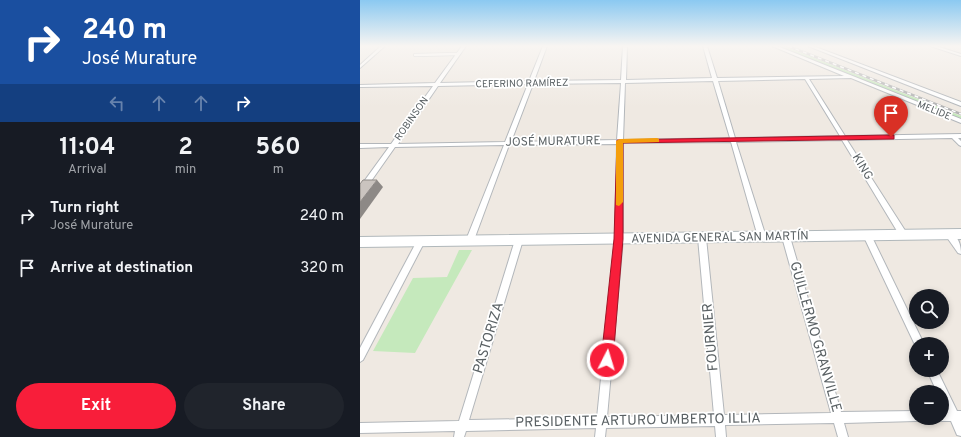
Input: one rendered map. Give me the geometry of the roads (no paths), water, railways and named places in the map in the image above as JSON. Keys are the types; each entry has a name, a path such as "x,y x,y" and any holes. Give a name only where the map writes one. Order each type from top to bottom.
{"main road":[{"name":"AVENIDA GENERAL SAN MARTÍN","path":"360,242 955,234"}],"street":[{"name":"ROBINSON","path":"360,192 449,66"},
{"path":"470,240 537,66"},
{"path":"600,437 619,239 620,141 623,66"},
{"path":"711,66 762,237"},
{"name":"MELIDE","path":"825,66 961,121"},
{"path":"863,66 961,104"},
{"name":"CEFERINO RAMÍREZ","path":"360,86 852,77"},
{"name":"KING","path":"807,79 903,234"},
{"path":"953,136 961,144"},
{"name":"JOSÉ MURATURE","path":"360,146 961,136"},
{"path":"955,234 961,251"},
{"path":"867,235 916,337"},
{"name":"GUILLERMO GRANVILLE","path":"786,237 843,437"},
{"name":"FOURNIER","path":"702,238 721,437"},
{"name":"PASTORIZA","path":"458,437 519,240"},
{"path":"360,357 421,241"},
{"path":"936,377 957,416 961,431"},
{"name":"PRESIDENTE ARTURO UMBERTO ILLIA","path":"360,428 601,421 719,421 837,416 909,416"}],"railway":[{"path":"840,66 961,114"}]}
